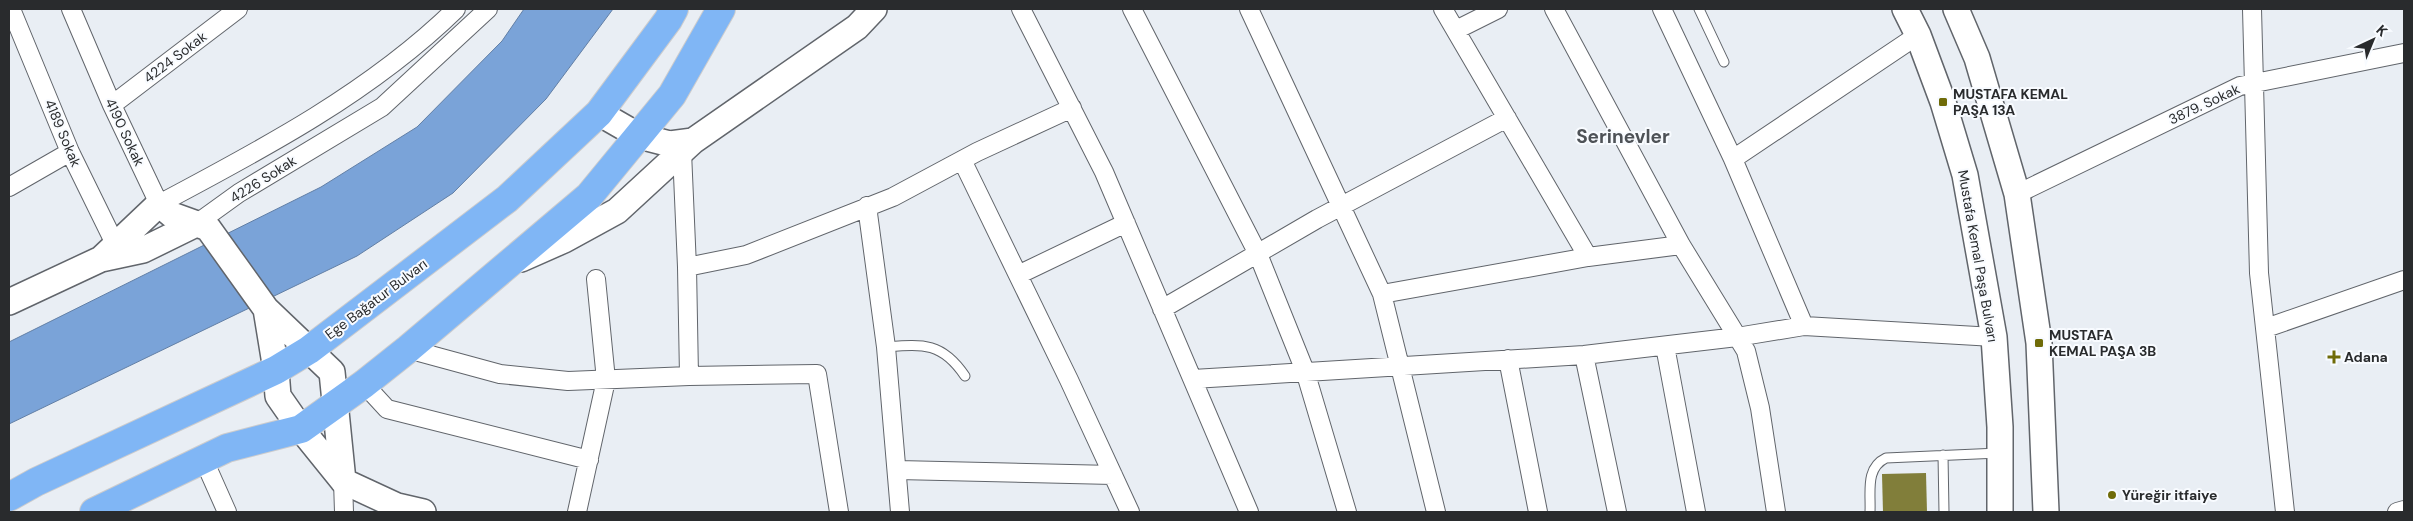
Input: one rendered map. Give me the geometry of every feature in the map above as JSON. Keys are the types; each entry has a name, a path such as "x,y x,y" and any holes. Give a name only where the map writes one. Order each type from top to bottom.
{"main road":[{"name":"Ege Bağatur Bulvarı","path":"9,497 36,482 276,370 309,350 508,198 599,113 668,20 674,9"},
{"path":"94,512 227,448 301,429 364,384 408,349 589,196 672,95 721,9"},
{"path":"509,264 564,240 617,211 687,146 857,26 874,9"},
{"name":"Mustafa Kemal Paşa Bulvarı","path":"1905,9 1918,35 1943,102 1964,175 1994,337 2000,452 2000,512"},
{"path":"1956,9 1977,58 2017,194 2038,343 2046,512"},
{"path":"599,113 639,136 670,144 687,146"},
{"path":"112,253 159,204 172,215 202,226 266,309 332,372 343,481"},
{"name":"4226 Sokak","path":"9,302 112,253 143,250 202,226"},
{"path":"266,309 276,370 278,396 301,429 343,481 397,506 423,512"}],"street":[{"name":"4189 Sokak","path":"11,9 112,253"},
{"name":"4224 Sokak","path":"112,105 238,9"},
{"path":"159,204 250,155 341,100 424,39 437,15 456,9"},
{"name":"4226 Sokak","path":"202,226 239,193 382,107 488,9"},
{"path":"1021,9 1104,172 1249,512"},
{"path":"1132,9 1258,254 1305,371 1346,512"},
{"path":"1249,9 1382,294 1436,512"},
{"path":"1443,9 1588,257"},
{"path":"1456,30 1498,9"},
{"path":"1554,9 1681,245 1746,351 1760,408 1776,512"},
{"path":"1662,9 1733,159 1804,326"},
{"path":"2252,9 2256,83 2259,273 2284,512"},
{"name":"4190 Sokak","path":"73,10 112,105 159,204"},
{"path":"1733,159 1918,35"},
{"name":"3879. Sokak","path":"2017,194 2240,86 2404,53"},
{"path":"687,267 746,255 893,197 962,160 1072,108"},
{"path":"1162,310 1340,207 1507,118"},
{"path":"687,146 689,376"},
{"path":"9,187 70,152"},
{"path":"962,160 1130,512"},
{"path":"867,206 886,347 898,470 900,512"},
{"path":"1018,275 1126,223"},
{"path":"1382,294 1588,257 1681,245"},
{"path":"577,512 606,380 596,279"},
{"path":"2266,328 2404,280"},
{"path":"1193,379 1508,358 1584,355 1737,337 1804,326 1994,337"},
{"path":"1665,346 1696,512"},
{"path":"408,349 500,374 568,382 689,376 817,374 839,512"},
{"path":"1584,355 1617,512"},
{"path":"1508,358 1538,512"},
{"path":"364,384 387,409 588,460"},
{"path":"203,458 227,512"},
{"path":"898,470 1113,475"},
{"path":"343,481 344,512"},
{"path":"2397,512 2404,510"}],"lane":[{"path":"1699,9 1724,62"},
{"path":"886,347 923,344 933,347 951,358 965,376"},
{"path":"1870,512 1871,474 1880,461 1886,458 2000,452"},
{"path":"1943,455 1944,512"}],"water":[{"path":"524,9 613,9 546,99 453,193 357,256 9,424 9,342 321,187 417,127 502,41"}],"building":[{"path":"1926,473 1927,512 1883,512 1882,474"}],"place":[{"name":"MUSTAFA KEMAL PAŞA 13A","path":"1943,102"},
{"name":"MUSTAFA KEMAL PAŞA 3B","path":"2039,343"},
{"name":"Adana","path":"2334,357"},
{"name":"Yüreğir itfaiye","path":"2112,495"}],"district":[{"name":"Serinevler","path":"1623,136"}]}
